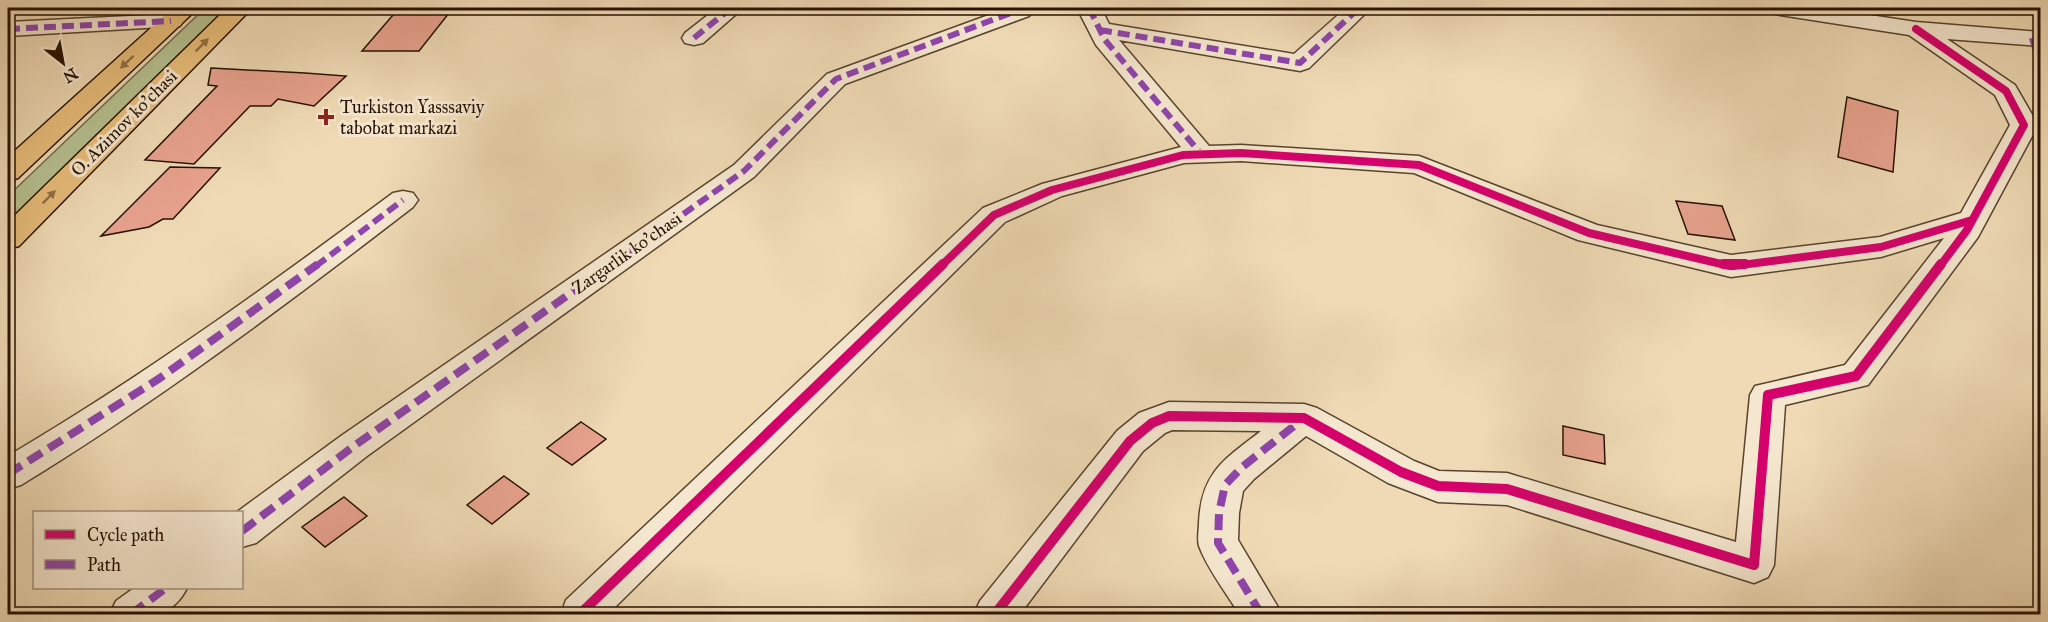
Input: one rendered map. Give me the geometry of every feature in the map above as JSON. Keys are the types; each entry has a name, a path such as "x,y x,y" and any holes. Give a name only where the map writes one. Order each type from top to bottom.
{"main road":[{"name":"O. Azimov ko'chasi","path":"8,239 240,8"},
{"path":"8,172 178,14"}],"street":[{"path":"694,38 731,8"},
{"name":"Zargarlik ko'chasi","path":"243,530 354,446 744,171 836,79 1024,8"},
{"path":"1095,19 1300,63 1359,8"},
{"path":"1780,8 1916,29 2036,39 2040,65"},
{"path":"8,29 178,14"},
{"path":"1095,19 1104,40 1202,155"},
{"path":"995,615 1130,441 1152,423 1169,416 1304,418 1401,472 1438,486 1507,489 1754,565 1768,395 1856,376 1972,220 2024,125 2006,91 1916,29"},
{"path":"581,613 994,215 1052,190 1184,155 1241,153 1419,165 1589,233 1731,266 1881,248 1972,220"},
{"path":"8,474 74,436 277,297 403,200"},
{"path":"1261,615 1218,543 1219,513 1225,485 1241,468 1304,418"},
{"path":"131,615 165,589"}],"green space":[{"path":"205,8 227,8 8,225 8,196"}],"building":[{"path":"399,8 453,8 419,51 362,51"},
{"path":"211,68 346,76 314,106 278,99 271,106 250,106 194,164 145,160 217,86 208,85"},
{"path":"1847,97 1898,111 1893,172 1838,157"},
{"path":"170,167 220,168 173,219 163,219 149,227 101,236"},
{"path":"1676,201 1722,206 1735,240 1688,234"},
{"path":"581,422 606,439 572,465 547,448"},
{"path":"1563,426 1604,435 1605,464 1563,455"},
{"path":"504,476 529,494 492,524 467,505"},
{"path":"344,497 367,516 325,547 302,527"}],"marked path":[{"path":"694,38 731,8"},
{"path":"243,530 354,446 744,171 836,79 1024,8"},
{"path":"1089,8 1105,40 1202,155"},
{"path":"1100,30 1300,63 1359,8"},
{"path":"8,29 171,21"},
{"path":"2032,38 2040,65"},
{"path":"8,474 160,378 403,200"},
{"path":"1261,614 1218,543 1219,513 1225,485 1241,468 1304,418"},
{"path":"131,614 165,589"}],"cycle path":[{"path":"995,614 1130,441 1152,423 1169,416 1304,418 1401,472 1438,486 1507,489 1754,565 1768,395 1856,376 1967,230 2024,125 2006,91 1916,29"},
{"path":"581,613 994,215 1052,190 1183,155 1241,153 1419,165 1589,233 1731,266 1881,247 1972,220"}],"place":[{"name":"Turkiston Yasssaviy tabobat markazi","path":"326,117"}]}
